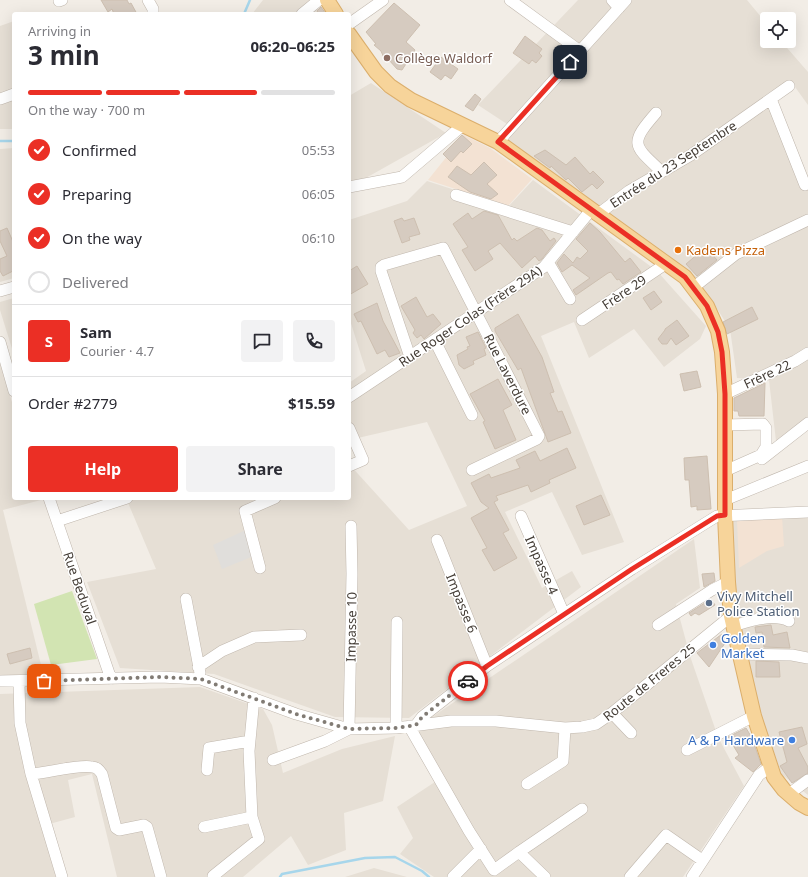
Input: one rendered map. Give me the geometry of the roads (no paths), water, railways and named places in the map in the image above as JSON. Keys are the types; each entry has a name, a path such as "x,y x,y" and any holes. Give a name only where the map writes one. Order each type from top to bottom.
{"main road":[{"path":"327,0 335,12"},
{"path":"351,37 376,72 390,86 411,100 498,142 667,264 694,287 707,306 718,332 722,352 725,394 725,515 728,582 732,621 754,716 774,777 789,794 808,808"}],"street":[{"path":"148,0 153,12"},
{"path":"304,12 319,0"},
{"path":"351,23 383,0"},
{"path":"510,0 580,51"},
{"path":"498,142 580,51 619,3"},
{"name":"Entrée du 23 Septembre","path":"594,212 692,155 789,86"},
{"path":"0,99 12,95"},
{"path":"770,99 805,184"},
{"path":"656,112 641,131 637,140 639,150 662,172"},
{"path":"351,187 402,177 463,125"},
{"path":"456,195 573,232"},
{"name":"Rue Roger Colas (Frère 29A)","path":"351,392 435,341 544,267 573,232 594,212"},
{"path":"694,287 736,254 808,220"},
{"name":"Rue Laverdure","path":"410,357 381,271 381,267 440,248 446,250 539,436 537,439 472,470"},
{"path":"548,262 570,299"},
{"name":"Frère 29","path":"582,320 667,264"},
{"path":"0,291 12,288"},
{"path":"435,341 472,415"},
{"path":"0,342 9,357 12,377"},
{"name":"Frère 22","path":"725,394 795,361 808,353"},
{"path":"725,475 759,461 808,423"},
{"path":"725,425 763,424 766,428 766,447 758,457 725,475"},
{"path":"351,433 363,460 351,465"},
{"path":"725,500 808,466"},
{"name":"Rue Beduval","path":"50,500 111,679"},
{"path":"57,521 121,500"},
{"path":"260,568 245,511 270,500"},
{"path":"582,809 494,870 413,726 422,717 487,666 632,569 717,516 808,512"},
{"name":"Impasse 4","path":"521,516 564,614"},
{"name":"Impasse 10","path":"349,729 352,574 350,526"},
{"name":"Impasse 6","path":"437,540 487,666"},
{"path":"658,625 712,590 728,582"},
{"path":"186,599 201,679"},
{"path":"732,621 782,617 789,621"},
{"name":"Route de Freres 25","path":"349,729 396,725 413,726 451,721 496,721 565,728 596,724 732,621"},
{"path":"396,725 397,622"},
{"path":"198,667 222,651 254,638 301,635"},
{"path":"740,654 792,655 808,658"},
{"path":"0,681 19,682 160,677 201,679 296,714 349,729"},
{"path":"19,682 20,722 31,774 62,877"},
{"path":"213,876 258,841 259,837 252,817 250,741 254,698"},
{"path":"612,713 631,733"},
{"path":"687,750 754,716"},
{"path":"527,784 564,761 565,728"},
{"path":"272,760 325,741 349,729"},
{"path":"206,770 209,748 250,741"},
{"path":"31,774 84,766 94,767 99,770 102,774 116,828 119,830 144,825 147,827 161,877"},
{"path":"692,877 758,775 770,767"},
{"path":"789,794 808,780"},
{"path":"204,826 252,817"},
{"path":"630,877 666,835 702,860"},
{"path":"452,877 481,849"},
{"path":"519,852 545,877"}],"waterway":[{"path":"245,12 250,0"},
{"path":"0,141 12,141"},
{"path":"280,877 282,874 365,858 395,857 422,871 429,877"}],"place":[{"name":"Collège Waldorf","path":"387,58"},
{"name":"Kadens Pizza","path":"678,250"},
{"name":"Vivy Mitchell Police Station","path":"709,603"},
{"name":"Golden Market","path":"713,645"},
{"name":"A & P Hardware","path":"792,740"}]}
